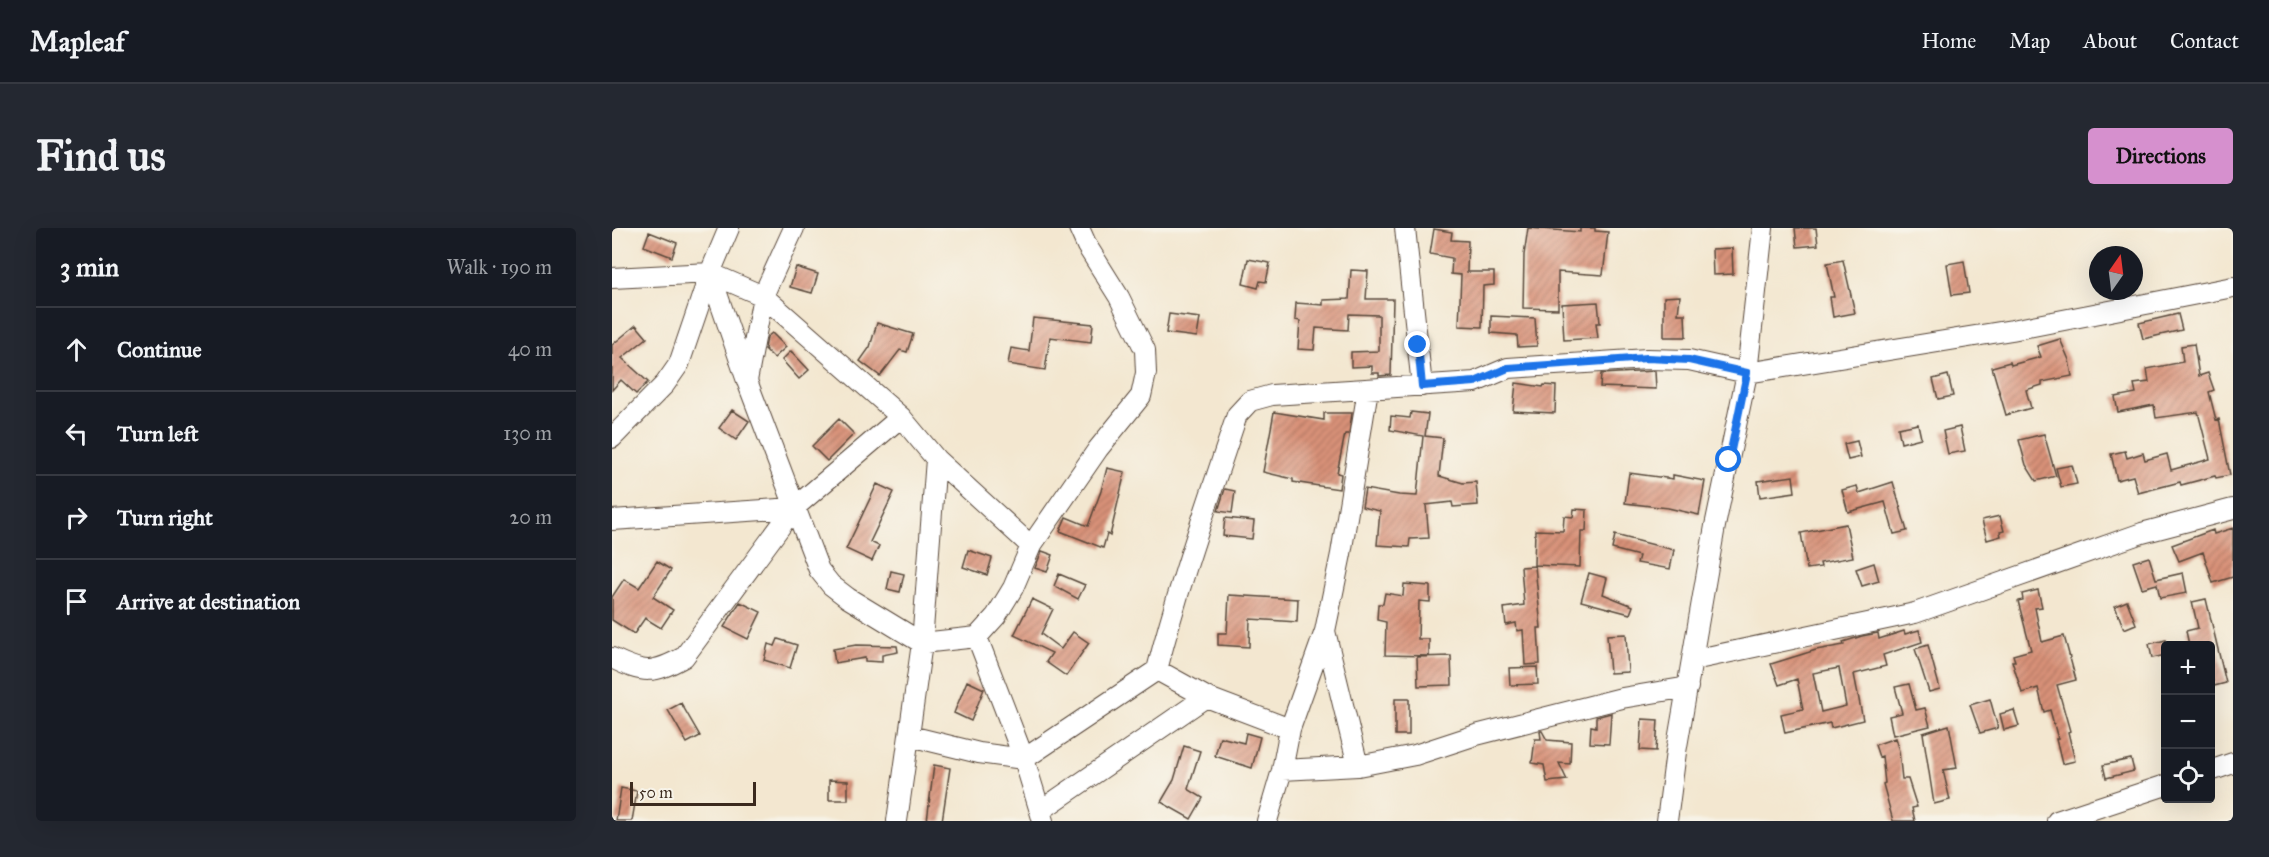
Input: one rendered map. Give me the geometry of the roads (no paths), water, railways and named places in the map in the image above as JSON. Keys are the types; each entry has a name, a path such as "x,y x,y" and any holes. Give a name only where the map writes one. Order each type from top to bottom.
{"street":[{"path":"612,438 665,384 679,364 710,273 729,228"},
{"path":"747,381 763,296 794,228"},
{"path":"710,273 747,381 819,570 831,585 848,598 922,643 977,637 996,616 1013,588 1031,546 1098,449 1141,396 1146,373 1145,350 1119,297 1087,246 1079,228"},
{"path":"1405,228 1422,386"},
{"path":"1667,821 1676,752 1715,526 1747,373 1763,228"},
{"path":"612,278 710,273 763,296 900,417 936,459 1031,546"},
{"path":"910,736 979,753 1024,759 1157,670 1173,607 1237,415 1250,401 1272,395 1475,382 1508,368 1647,358 1689,360 1747,373 2012,330 2233,287"},
{"path":"1268,821 1290,729 1325,631 1341,554 1368,389"},
{"path":"612,658 634,669 662,669 684,657 794,508 900,417"},
{"path":"897,821 922,643 936,459"},
{"path":"612,520 794,508"},
{"path":"1693,660 1915,612 2142,533 2233,509"},
{"path":"1325,631 1358,766"},
{"path":"977,637 1024,759 1041,816 1206,697"},
{"path":"1157,670 1206,697 1290,729"},
{"path":"1282,770 1358,766 1415,755 1476,735 1622,698 1688,687"},
{"path":"2215,770 2233,763"},
{"path":"2057,821 2161,787"}]}
